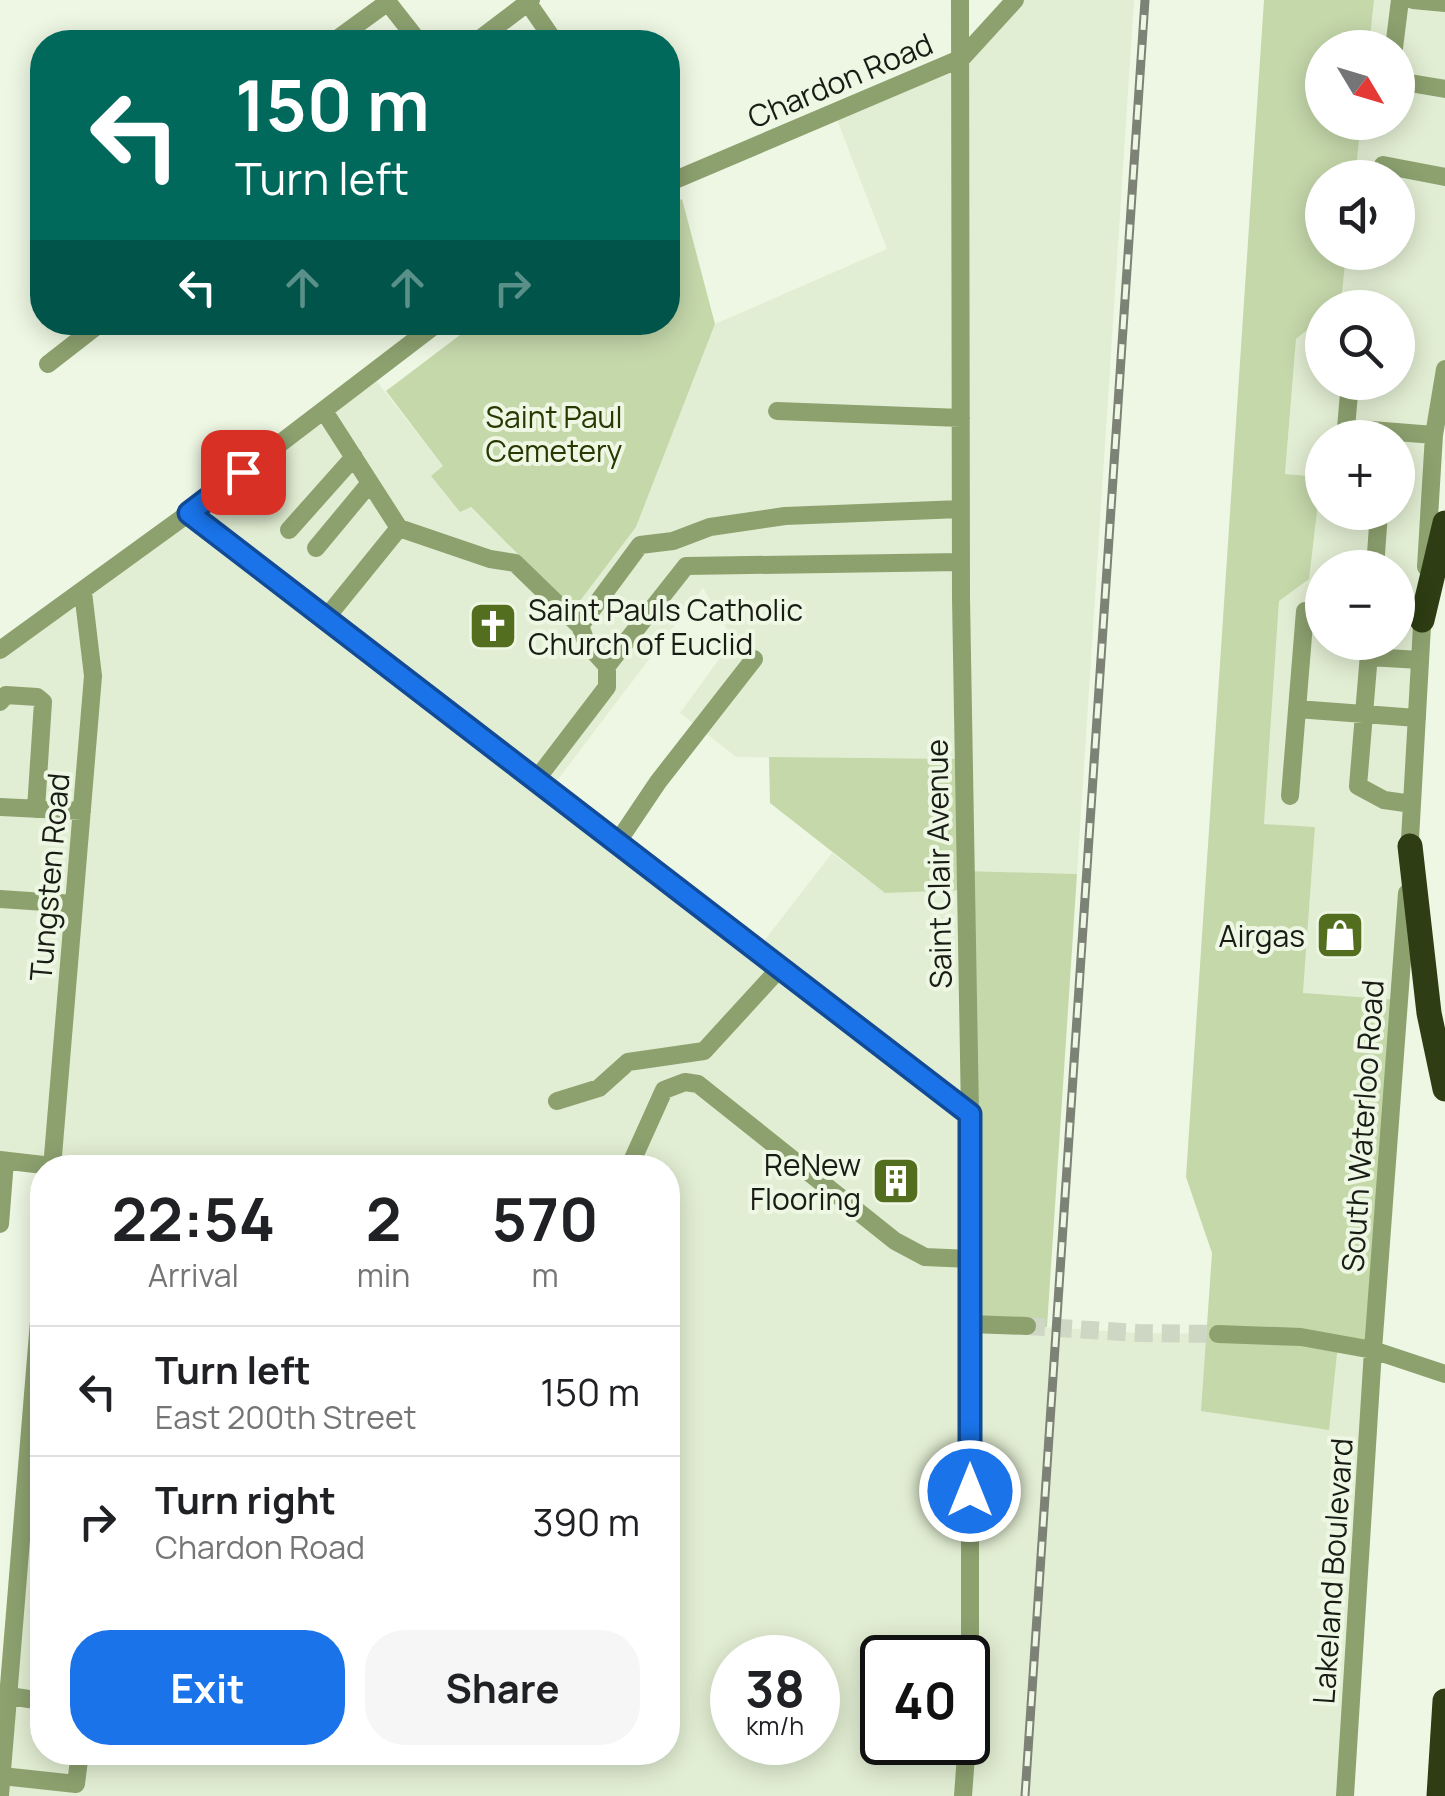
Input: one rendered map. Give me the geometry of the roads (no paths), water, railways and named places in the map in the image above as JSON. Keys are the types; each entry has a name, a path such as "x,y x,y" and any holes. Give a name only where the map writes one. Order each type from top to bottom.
{"highway":[{"path":"1422,620 1445,523"},
{"path":"1410,846 1429,1013 1445,1089"},
{"path":"1439,1796 1445,1701"}],"street":[{"name":"Saint Clair Avenue","path":"960,0 961,562 970,1114 970,1635"},
{"name":"Chardon Road","path":"680,178 962,58 1015,0"},
{"path":"1396,30 1400,0"},
{"path":"1413,0 1445,4"},
{"path":"350,30 387,1 410,30"},
{"path":"492,30 529,1 548,30"},
{"path":"1415,84 1445,89"},
{"path":"1415,171 1445,177"},
{"path":"48,364 85,335"},
{"path":"0,650 189,513 422,335"},
{"name":"South Waterloo Road","path":"1373,1350 1410,846 1434,435 1445,369"},
{"path":"324,410 399,528 522,568 580,626 587,644 606,666 607,687 536,780"},
{"path":"777,411 961,418"},
{"path":"1415,434 1434,435"},
{"path":"289,530 354,457"},
{"path":"316,548 370,483"},
{"path":"580,626 640,545 673,540 710,527 785,516 961,509"},
{"path":"189,513 970,1114"},
{"path":"326,618 399,528"},
{"path":"673,540 686,566"},
{"path":"686,566 961,562"},
{"path":"606,666 686,566"},
{"name":"Tungsten Road","path":"53,1155 93,676 83,592"},
{"path":"1290,796 1305,611"},
{"path":"1415,659 1420,660"},
{"path":"617,842 658,782 754,660"},
{"path":"1369,660 1358,786 1384,800 1412,804"},
{"path":"0,702 6,695 37,697 43,702 36,809"},
{"path":"1298,709 1417,718"},
{"path":"0,807 82,812"},
{"path":"0,899 74,904"},
{"path":"557,1101 599,1088 628,1062 704,1051 780,968"},
{"path":"635,1155 664,1090 684,1082 698,1084 895,1241 925,1257 970,1258"},
{"path":"0,1224 2,1160 30,1164"},
{"path":"970,1324 1028,1326"},
{"path":"1218,1334 1301,1337 1373,1350 1445,1374"},
{"name":"Lakeland Boulevard","path":"1346,1796 1373,1350"},
{"path":"0,1795 30,1467"},
{"path":"8,1696 30,1699"},
{"path":"2,1776 76,1784 78,1765"},
{"path":"963,1796 965,1765"}],"tunnel":[{"path":"1027,1326 1218,1334"}],"railway":[{"path":"1025,1796 1145,0"}],"place":[{"name":"Saint Pauls Catholic Church of Euclid","path":"493,626"},
{"name":"Airgas","path":"1340,935"},
{"name":"ReNew Flooring","path":"896,1181"}],"park label":[{"name":"Saint Paul Cemetery","path":"554,433"}]}
